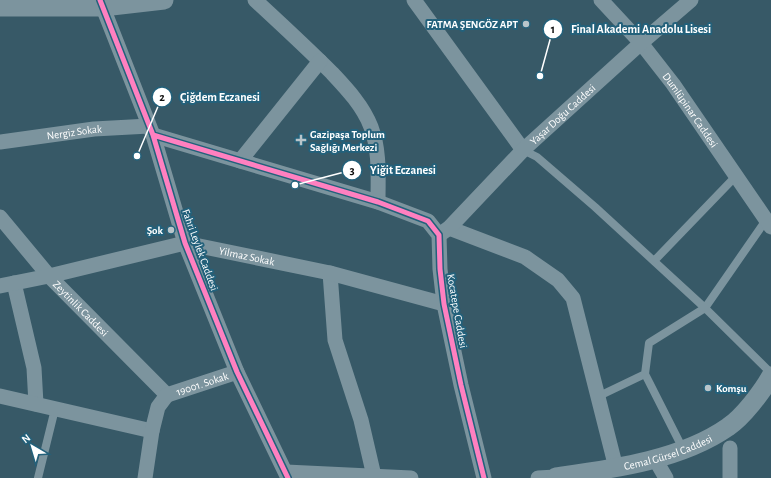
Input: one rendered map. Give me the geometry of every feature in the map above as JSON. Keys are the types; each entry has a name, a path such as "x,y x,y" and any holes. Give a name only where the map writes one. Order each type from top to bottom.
{"street":[{"path":"0,8 164,0"},
{"path":"255,0 320,61 342,84 360,107 371,128 378,160 378,202"},
{"path":"414,0 524,150"},
{"name":"Dumlüpinar Caddesi","path":"601,0 641,43 673,84 769,224"},
{"name":"Yaşar Doğu Caddesi","path":"444,232 524,150 641,43 692,0"},
{"name":"Fahri Leylek Caddesi","path":"102,3 151,131 185,243 237,372 287,475"},
{"path":"240,161 320,61"},
{"name":"Nergiz Sokak","path":"0,142 94,129 151,131"},
{"path":"151,131 240,161 378,202 428,221 444,232 525,257 558,280 573,298 616,468"},
{"name":"Zeytinlik Caddesi","path":"0,217 49,276 167,395"},
{"name":"Kocatepe Caddesi","path":"444,232 440,269 444,304 461,385 484,478"},
{"name":"Yilmaz Sokak","path":"7,285 185,243 330,274 444,304"},
{"path":"330,274 335,340 361,420 374,476"},
{"path":"7,285 34,368 36,404"},
{"name":"19001. Sokak","path":"167,395 237,372"},
{"name":"Cemal Gürsel Caddesi","path":"547,477 616,468 655,459 713,437 730,426 770,381"},
{"path":"145,478 152,431 158,407 167,395"},
{"path":"0,396 152,431"},
{"path":"730,448 730,478"},
{"path":"655,459 666,478"},
{"path":"287,475 411,478"}],"lane":[{"path":"524,150 537,157 595,207 705,308 770,381"},
{"path":"654,261 736,176"},
{"path":"683,449 645,374 649,343 705,308 769,224"},
{"path":"597,397 645,374"},
{"path":"38,478 55,409"}],"cycle path":[{"path":"100,0 153,135 185,243 237,372 288,478"},
{"path":"153,135 378,202 428,221 439,235 440,269 444,304 461,385 484,478"}],"place":[{"name":"FATMA ŞENGÖZ APT","path":"526,24"},
{"name":"Final Akademi Anadolu Lisesi","path":"540,76"},
{"name":"Gazipaşa Toplum Sağlığı Merkezi","path":"301,140"},
{"name":"Çiğdem Eczanesi","path":"137,156"},
{"name":"Yiğit Eczanesi","path":"295,185"},
{"name":"Şok","path":"171,230"},
{"name":"Komşu","path":"708,388"}]}
